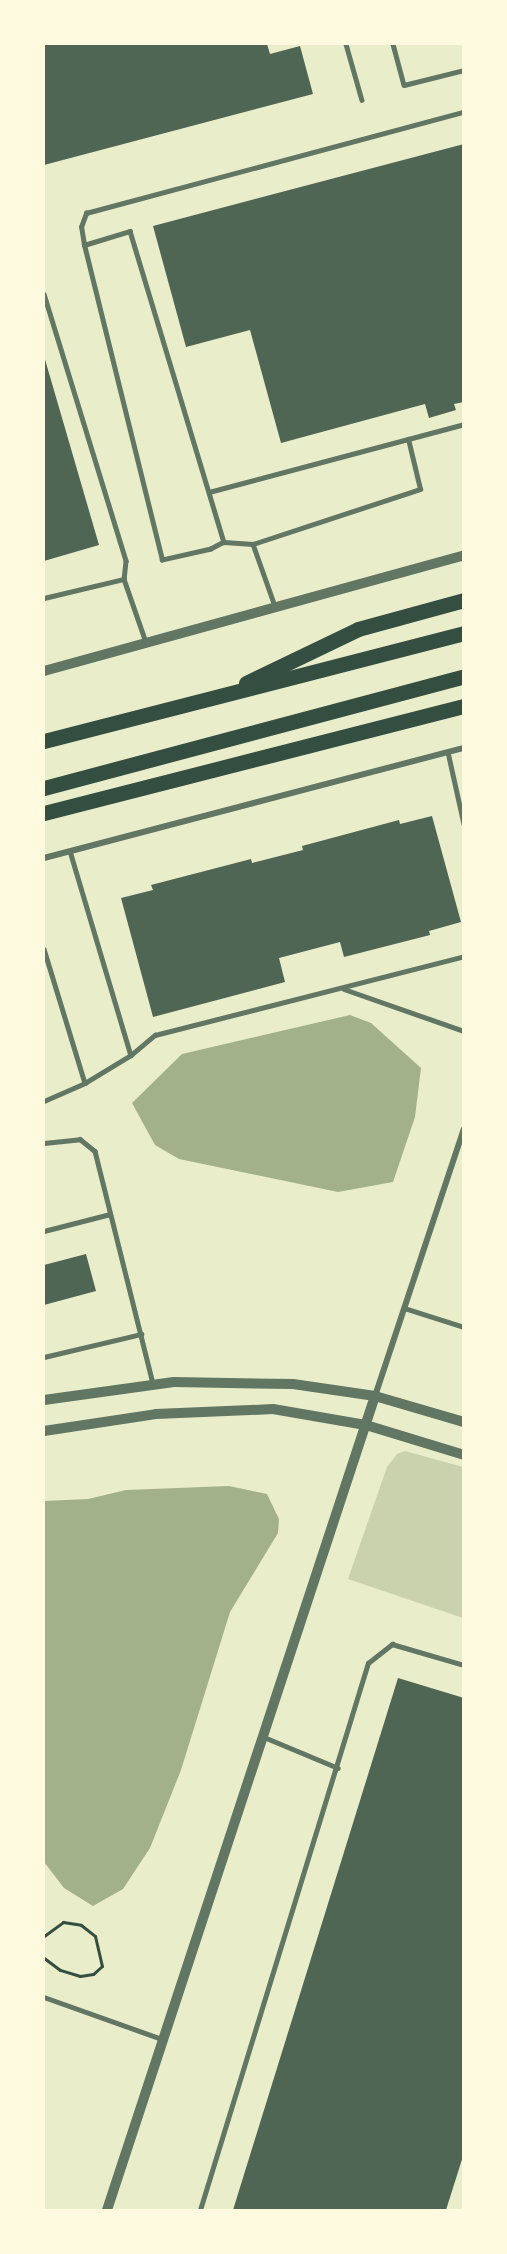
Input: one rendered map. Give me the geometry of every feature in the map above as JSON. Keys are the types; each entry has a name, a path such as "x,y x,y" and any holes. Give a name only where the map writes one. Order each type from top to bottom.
{"highway":[{"path":"215,698 358,629 464,600"},
{"path":"44,741 464,633"},
{"path":"44,788 464,676"},
{"path":"44,813 464,706"}],"street":[{"path":"44,670 464,555"},
{"path":"44,858 464,748"},
{"path":"107,2211 464,1129"},
{"path":"44,1400 153,1384 213,1380 293,1384 375,1396 464,1422"},
{"path":"44,1431 156,1414 273,1409 366,1425 464,1455"}],"lane":[{"path":"346,44 362,100"},
{"path":"393,44 404,85 464,70"},
{"path":"408,438 420,489 253,544 224,542 211,549 162,560 81,227 86,213 464,112"},
{"path":"84,245 130,231 224,542"},
{"path":"44,294 126,561 123,579 146,642"},
{"path":"209,492 464,424"},
{"path":"253,544 275,606"},
{"path":"44,598 123,579"},
{"path":"448,752 464,824"},
{"path":"70,851 131,1054"},
{"path":"44,949 85,1083"},
{"path":"44,1101 85,1083 131,1054 155,1035 343,989 464,956"},
{"path":"343,989 464,1031"},
{"path":"44,1143 80,1139 94,1151 153,1384"},
{"path":"44,1231 110,1214"},
{"path":"404,1308 464,1327"},
{"path":"44,1357 141,1334"},
{"path":"200,2211 338,1768 368,1663 392,1644 464,1665"},
{"path":"264,1737 338,1768"},
{"path":"44,1996 164,2040"}],"path":[{"path":"44,1936 63,1922 81,1924 95,1936 102,1966 93,1974 80,1976 60,1970 44,1958"}],"shaded area":[{"path":"350,1015 371,1023 421,1068 415,1117 393,1182 338,1192 179,1159 155,1145 132,1103 182,1054"},
{"path":"405,1451 463,1467 463,1618 348,1579 387,1467 397,1454"},
{"path":"229,1486 267,1494 279,1519 278,1533 230,1612 181,1770 150,1848 123,1889 93,1906 64,1888 44,1862 44,1501 88,1499 126,1490"}],"building":[{"path":"44,44 267,44 270,54 300,46 313,94 44,165"},
{"path":"464,144 464,402 454,404 456,410 429,418 425,404 281,443 250,330 186,347 153,226"},
{"path":"44,356 99,545 44,561"},
{"path":"432,816 461,922 429,931 430,935 344,957 340,942 279,958 285,982 153,1017 121,898 153,890 151,885 251,859 252,863 303,850 302,846 399,820 400,824"},
{"path":"86,1254 96,1291 44,1305 44,1265"},
{"path":"398,1678 464,1698 464,2153 446,2210 233,2210"}]}
